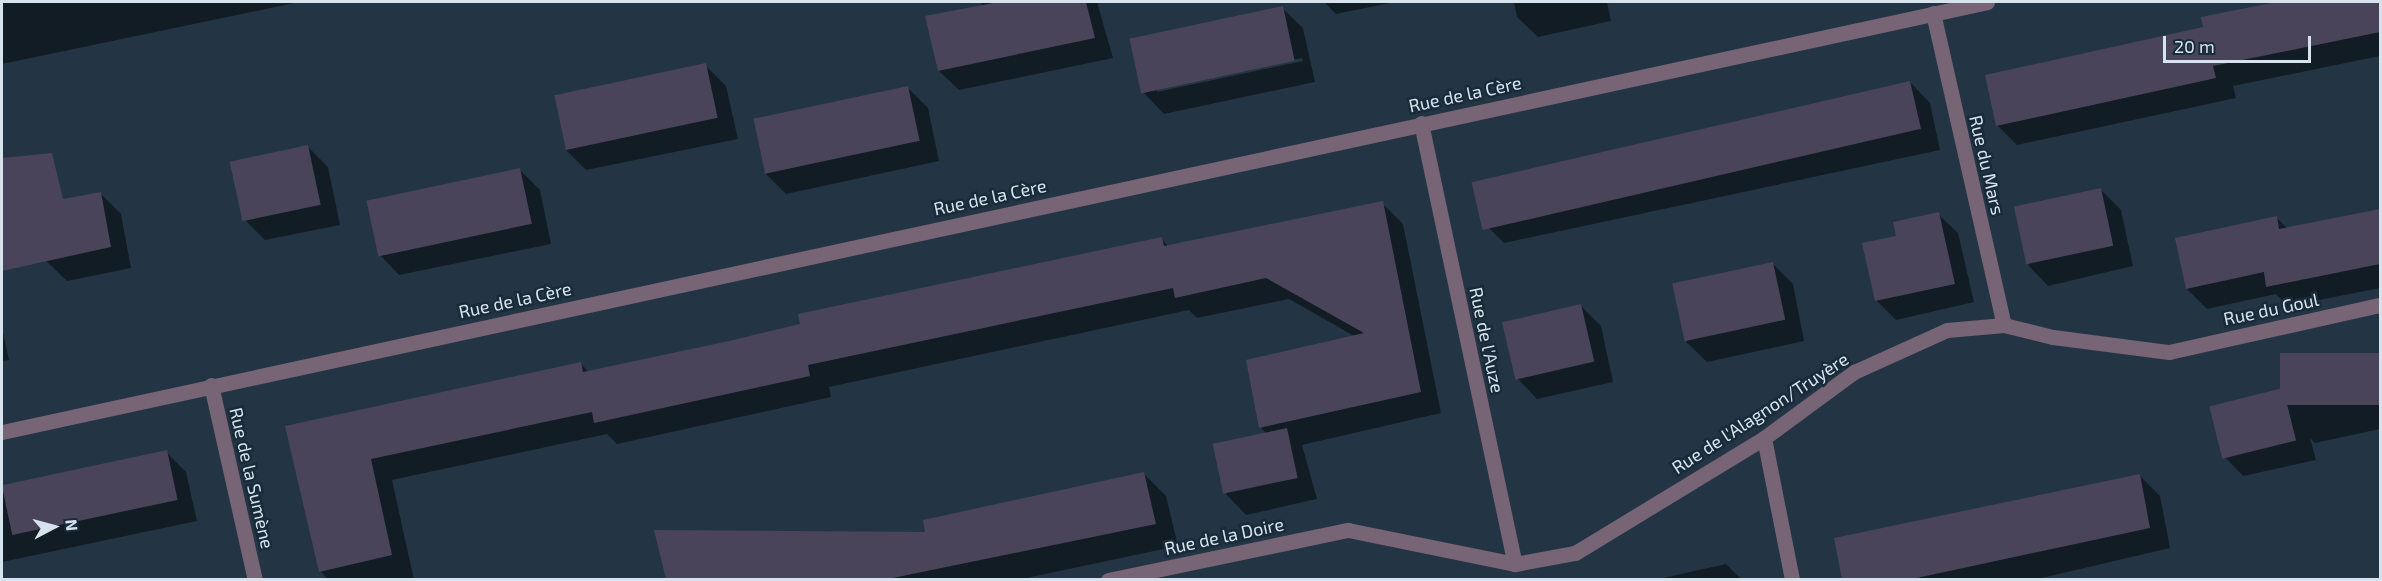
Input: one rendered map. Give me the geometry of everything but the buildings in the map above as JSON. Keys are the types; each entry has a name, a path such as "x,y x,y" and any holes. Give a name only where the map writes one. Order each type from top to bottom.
{"street":[{"name":"Rue de la Cère","path":"2,432 1987,2"},
{"name":"Rue du Mars","path":"1933,13 2004,325"},
{"name":"Rue de l'Auze","path":"1421,123 1515,564"},
{"name":"Rue du Goul","path":"2169,352 2380,305"},
{"name":"Rue de l'Alagnon/Truyère","path":"1348,530 1515,564 1575,553 1764,438 1854,372 1947,330 2004,325 2054,337 2169,352"},
{"name":"Rue de la Sumène","path":"211,385 255,579"},
{"path":"1764,438 1792,579"},
{"name":"Rue de la Doire","path":"1108,579 1348,530"}]}
